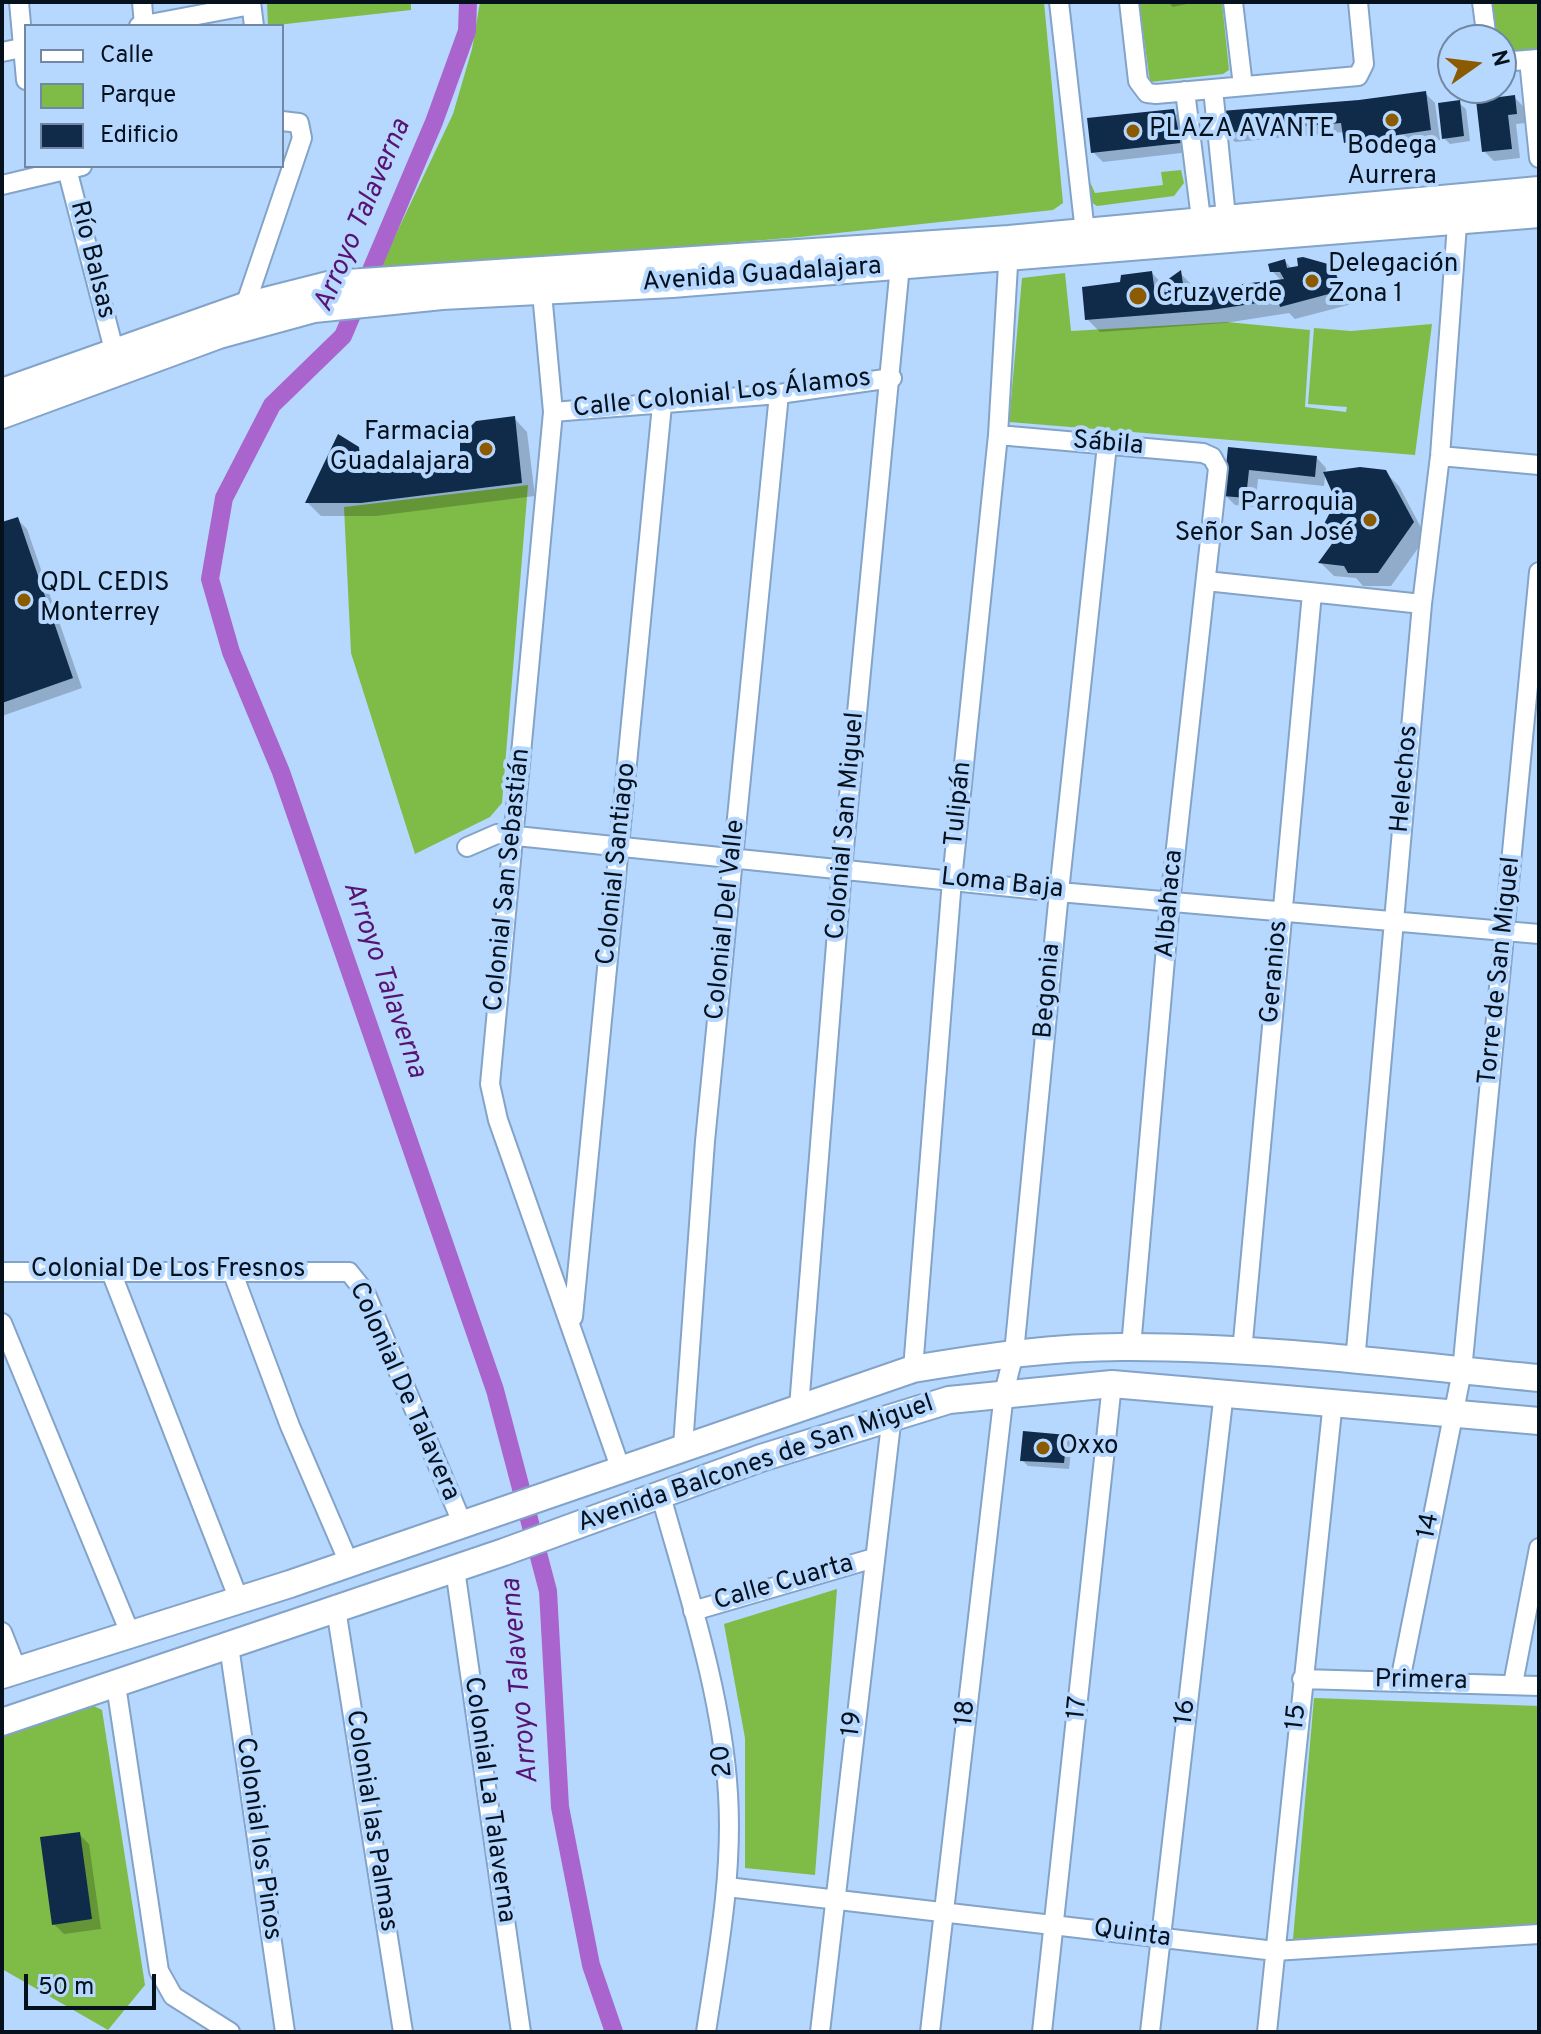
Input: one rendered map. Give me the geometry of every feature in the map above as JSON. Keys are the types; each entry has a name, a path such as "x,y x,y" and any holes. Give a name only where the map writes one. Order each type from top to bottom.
{"street":[{"path":"2,52 24,48 19,2"},
{"path":"142,2 142,24"},
{"path":"1059,2 1086,242"},
{"path":"1129,2 1141,89 1156,94 1358,76 1364,64 1358,2"},
{"path":"1233,2 1243,86"},
{"path":"1482,2 1485,24"},
{"path":"151,24 251,3 254,24"},
{"path":"1534,60 1539,158"},
{"path":"1213,89 1230,222"},
{"path":"1185,91 1230,222"},
{"path":"245,306 302,138 299,123 284,120"},
{"path":"2,185 46,170 74,168"},
{"name":"Río Balsas","path":"74,168 114,350"},
{"name":"Avenida Guadalajara","path":"1458,208 1539,190"},
{"name":"Avenida Guadalajara","path":"2,392 245,306 332,284 376,280 541,280 901,256 1086,242 1230,222 1458,208 1539,214"},
{"name":"Helechos","path":"1355,1362 1422,604 1440,456 1458,208"},
{"name":"Avenida Guadalajara","path":"1086,242 1230,222"},
{"name":"Tulipán","path":"913,1369 952,880 998,435 1009,248"},
{"name":"Colonial San Miguel","path":"799,1407 842,869 892,378 901,256"},
{"name":"Avenida Guadalajara","path":"2,415 219,335 314,309 541,280"},
{"name":"Colonial San Sebastián","path":"541,280 553,412 490,1084 498,1120 621,1470"},
{"name":"Calle Colonial Los Álamos","path":"553,412 779,394 892,378"},
{"name":"Colonial Del Valle","path":"683,1446 705,1141 779,394"},
{"name":"Colonial Santiago","path":"572,1324 662,405"},
{"name":"Sábila","path":"998,435 1203,453 1216,462"},
{"name":"Begonia","path":"1004,1393 1014,1353 1107,445"},
{"path":"1440,456 1539,465"},
{"name":"Albahaca","path":"1131,1347 1170,902 1218,475 1216,462"},
{"name":"Torre de San Miguel","path":"1462,1371 1539,572"},
{"path":"1206,581 1422,604"},
{"name":"Geranios","path":"1242,1352 1312,593"},
{"name":"Loma Baja","path":"467,847 497,834 620,844 1059,892 1539,934"},
{"name":"Colonial De Los Fresnos","path":"2,1272 335,1270"},
{"name":"Colonial De Talavera","path":"335,1270 349,1272 365,1292 472,1522"},
{"path":"232,1271 290,1426 349,1563"},
{"path":"111,1272 239,1600"},
{"path":"2,1323 130,1633"},
{"name":"Avenida Balcones de San Miguel","path":"10,1673 290,1584 913,1369 1014,1353 1131,1347 1242,1352 1539,1378"},
{"name":"14","path":"1400,1681 1462,1371"},
{"name":"Avenida Balcones de San Miguel","path":"2,1722 455,1569 892,1415 949,1400 1112,1384 1539,1421"},
{"name":"17","path":"1042,2032 1112,1384"},
{"name":"16","path":"1150,2032 1224,1392"},
{"name":"18","path":"930,2032 1004,1393"},
{"name":"15","path":"1267,2032 1333,1401"},
{"name":"19","path":"820,2032 892,1415"},
{"name":"20","path":"661,1496 693,1611 722,1737 728,1796 727,1887 706,2032"},
{"path":"1513,1684 1539,1548"},
{"name":"Calle Cuarta","path":"693,1611 874,1558"},
{"name":"Colonial La Talaverna","path":"455,1569 521,2032"},
{"path":"290,1584 300,1621"},
{"name":"Colonial las Palmas","path":"336,1609 403,2032"},
{"path":"2,1632 10,1673"},
{"name":"Colonial los Pinos","path":"229,1646 285,2032"},
{"name":"Primera","path":"1302,1679 1539,1686"},
{"path":"116,1685 159,1971 173,1996 230,2032"},
{"name":"Quinta","path":"727,1887 944,1915 1056,1923 1159,1940 1275,1951 1539,1934"}],"green space":[{"path":"267,2 411,2 411,10 268,24"},
{"path":"480,2 1044,2 1063,203 1053,210 800,237 378,272 453,114 472,49"},
{"path":"1139,2 1222,2 1229,70 1223,74 1150,82"},
{"path":"1485,2 1539,2 1539,53 1517,56 1517,24 1488,24"},
{"path":"1181,170 1184,183 1174,196 1097,206 1088,200 1083,185 1090,182 1095,193 1163,185 1161,172"},
{"path":"1065,273 1071,331 1227,322 1310,330 1305,407 1346,412 1347,407 1308,404 1314,328 1351,331 1432,324 1415,455 1009,422 1022,278"},
{"path":"528,485 502,803 490,817 415,854 351,653 344,507"},
{"path":"837,1589 815,1875 745,1868 745,1738 724,1624"},
{"path":"1314,1698 1539,1706 1539,1925 1293,1939"},
{"path":"94,1706 102,1710 145,1985 108,2030 2,1969 2,1735"}],"building":[{"path":"1426,91 1431,130 1344,143 1341,123 1223,133 1221,111 1359,100"},
{"path":"1438,104 1460,104 1464,136 1442,139"},
{"path":"1476,104 1516,104 1517,114 1508,115 1512,149 1482,152"},
{"name":"PLAZA AVANTE","path":"1174,109 1181,143 1091,153 1087,118"},
{"path":"1297,258 1328,264 1336,273 1340,291 1280,307 1278,300 1211,310 1085,320 1082,287 1120,282 1121,275 1152,271 1155,293 1168,292 1167,280 1181,270 1184,291 1284,279 1280,272 1270,272 1268,264 1285,259 1287,268 1298,266"},
{"path":"515,416 522,483 361,503 305,503 338,434 359,447 361,466 460,454 460,437 476,421"},
{"path":"1228,447 1317,456 1315,477 1249,470 1246,498 1223,496"},
{"path":"1360,467 1386,470 1414,522 1378,573 1348,573 1344,566 1318,563 1334,541 1326,531 1325,522 1336,501 1323,472"},
{"name":"QDL CEDIS Monterrey","path":"18,517 73,678 2,703 2,522"},
{"name":"Oxxo","path":"1023,1431 1067,1435 1064,1463 1020,1461"},
{"path":"80,1832 92,1919 52,1925 40,1837"}],"waterway":[{"name":"Arroyo Talaverna","path":"468,2 467,31 434,122 343,336 272,405 224,498 210,579 231,652 281,772 495,1390 548,1591 560,1807 591,1965 614,2032"}],"place":[{"name":"Bodega Aurrera","path":"1392,120"},
{"name":"PLAZA AVANTE","path":"1133,131"},
{"name":"Delegación Zona 1","path":"1312,281"},
{"name":"Cruz verde","path":"1138,296"},
{"name":"Farmacia Guadalajara","path":"486,449"},
{"name":"Parroquia Señor San José","path":"1370,520"},
{"name":"QDL CEDIS Monterrey","path":"24,600"},
{"name":"Oxxo","path":"1043,1448"}]}
